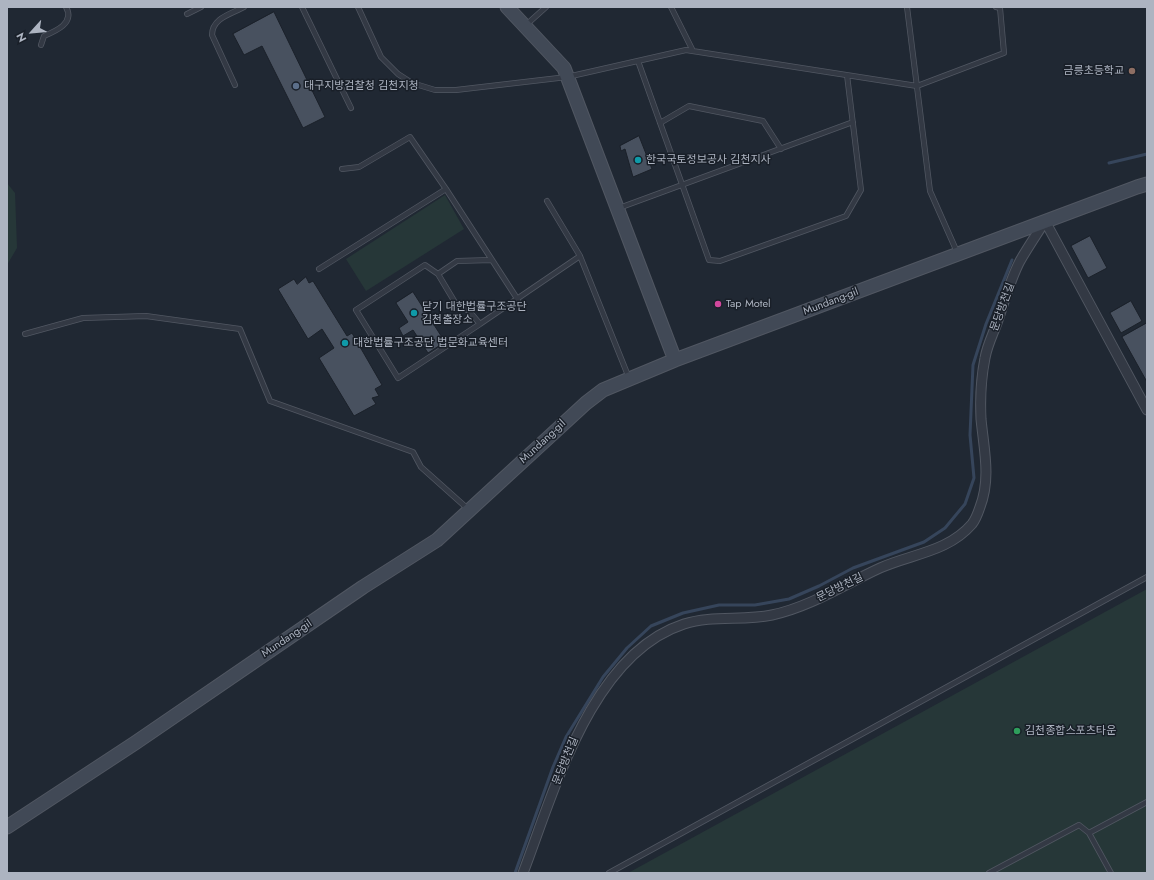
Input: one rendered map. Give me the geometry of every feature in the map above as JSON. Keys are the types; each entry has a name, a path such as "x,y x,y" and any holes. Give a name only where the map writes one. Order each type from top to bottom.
{"street":[{"path":"508,7 564,68 675,360"},
{"name":"Mundang-gil","path":"7,827 135,743 363,587 437,540 586,403 603,390 675,360 1147,184"},
{"path":"1045,221 1147,410"},
{"name":"문당방천길","path":"523,873 576,735 614,675 625,662 642,647 675,628 701,620 770,616 788,611 884,566 941,547 960,537 974,521 986,492 987,458 981,418 981,384 985,356 1019,263 1045,221"}],"lane":[{"path":"41,46 44,36 61,29 67,22 68,11 66,7"},
{"path":"187,14 201,7"},
{"path":"235,85 212,35 212,27 216,21 244,7"},
{"path":"302,7 350,108"},
{"path":"358,7 381,57 398,74 412,83 435,90 456,90 567,78 686,50 917,86 1004,53 1000,8 996,7"},
{"path":"525,26 546,7"},
{"path":"671,7 693,51"},
{"path":"907,7 930,191 958,254"},
{"path":"638,61 708,260 720,261 846,216 861,190 847,75"},
{"path":"660,123 689,106 763,121 781,149"},
{"path":"617,209 853,122"},
{"path":"342,169 359,167 410,137 446,189 518,300"},
{"path":"319,269 446,189"},
{"path":"547,201 580,256 629,379"},
{"path":"480,324 469,311 456,304 438,274 425,265 356,310 398,378 518,300 580,256"},
{"path":"438,274 457,261 491,260"},
{"path":"25,334 84,318 146,316 240,329 270,401 414,452 421,467 469,510"},
{"path":"608,873 1147,577"},
{"path":"1089,833 1147,802"},
{"path":"989,873 1079,825 1089,833 1111,873"}],"shaded area":[{"path":"7,183 15,193 17,248 7,265"},
{"path":"445,195 464,229 366,291 346,259"},
{"name":"김천종합스포츠타운","path":"1147,589 1147,873 628,873"}],"building":[{"name":"대구지방검찰청 김천지청","path":"274,12 325,117 303,128 262,46 244,55 233,34"},
{"name":"한국국토정보공사 김천지사","path":"639,136 652,169 633,177 625,149 621,151 620,146"},
{"path":"1090,236 1107,268 1088,278 1071,246"},
{"name":"대한법률구조공단 법문화교육센터","path":"306,277 309,283 313,281 347,336 352,333 382,385 375,389 379,396 372,398 376,404 354,416 319,358 334,348 322,329 308,339 278,289 294,279 297,284"},
{"name":"닫기 대한법률구조공단 김천출장소","path":"413,292 445,342 428,353 413,330 403,336 399,328 408,322 396,303"},
{"path":"1131,301 1142,321 1121,333 1110,313"},
{"path":"1147,323 1147,382 1122,337"}],"waterway":[{"path":"1109,163 1147,154"},
{"path":"515,873 553,767 566,737 603,677 627,648 651,626 683,613 719,605 755,605 789,599 819,586 853,568 924,542 945,528 965,504 974,478 970,435 973,365 986,324 1012,260"}],"place":[{"name":"금릉초등학교","path":"1132,71"},
{"name":"대구지방검찰청 김천지청","path":"296,86"},
{"name":"한국국토정보공사 김천지사","path":"638,160"},
{"name":"Tap Motel","path":"718,304"},
{"name":"닫기 대한법률구조공단 김천출장소","path":"414,313"},
{"name":"대한법률구조공단 법문화교육센터","path":"345,343"},
{"name":"김천종합스포츠타운","path":"1017,731"}]}
